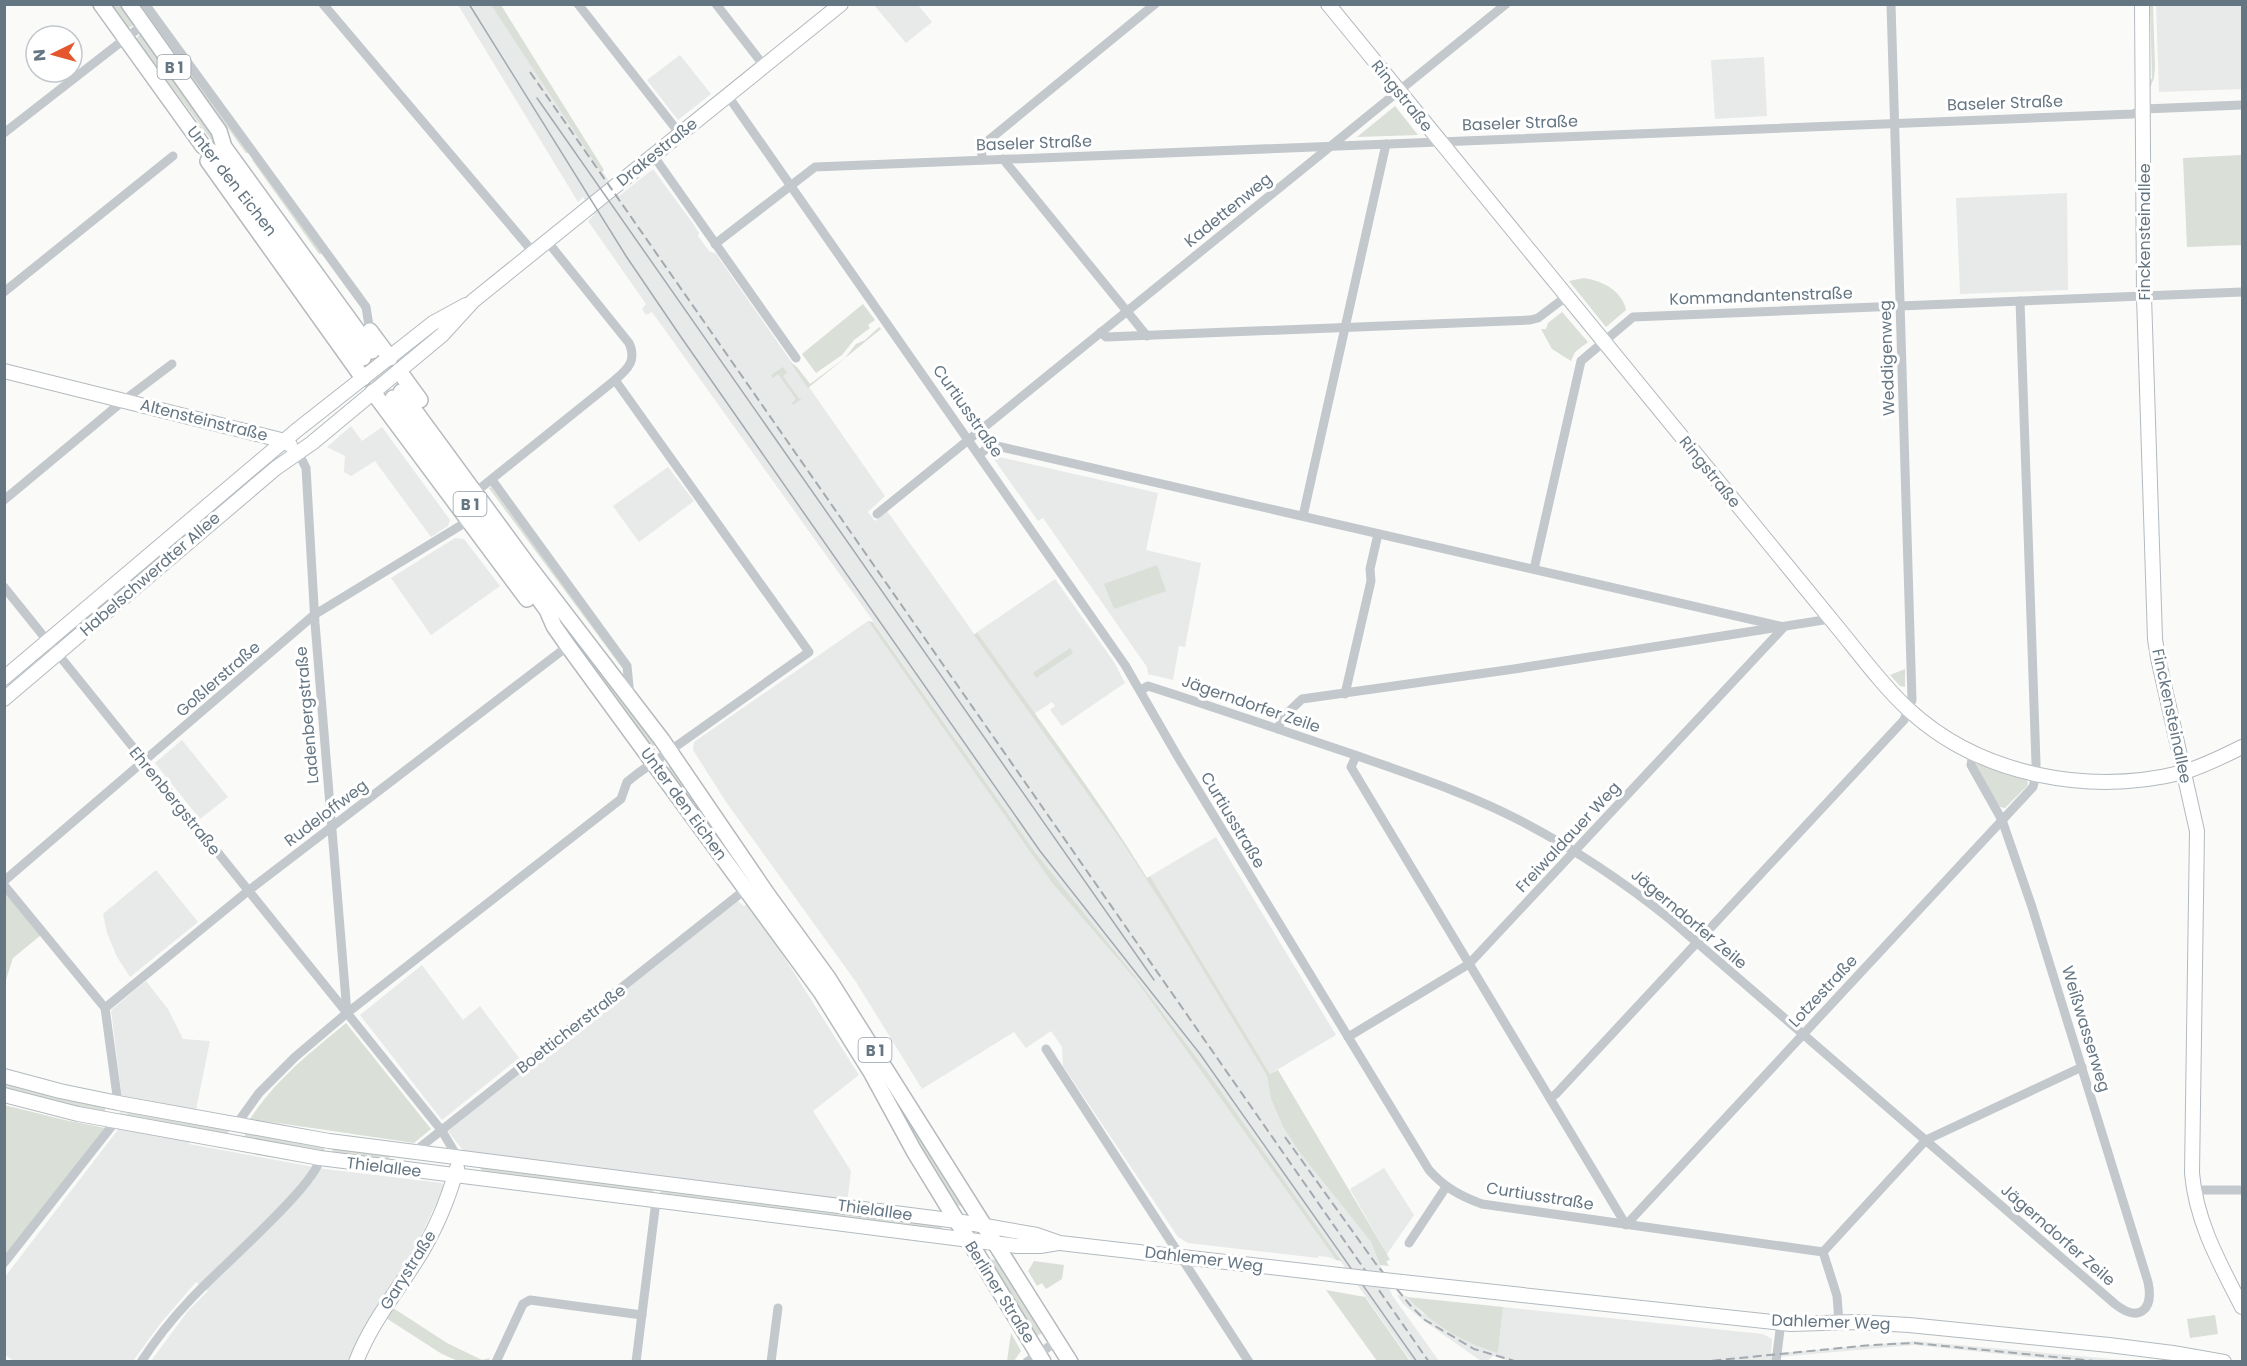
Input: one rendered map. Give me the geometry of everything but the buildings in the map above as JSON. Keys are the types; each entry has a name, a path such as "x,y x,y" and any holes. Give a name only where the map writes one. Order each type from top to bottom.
{"main road":[{"name":"Unter den Eichen","path":"101,4 203,146 214,153 368,354 224,147 219,131 129,4"},
{"name":"Drakestraße","path":"373,392 442,335 473,301 841,4"},
{"name":"Ringstraße","path":"1328,4 1830,619 1908,710 1941,735 1973,754 2036,775 2078,780 2124,781 2184,771 2242,747"},
{"name":"Finckensteinallee","path":"2142,4 2144,296 2156,648 2197,831 2198,848 2192,1134 2193,1190 2209,1240 2242,1307"},
{"path":"219,131 230,138 399,371 487,483 551,582 564,610"},
{"path":"203,146 208,161 225,187 373,392 539,616 554,626"},
{"name":"Drakestraße","path":"390,358 441,317 473,301"},
{"name":"Habelschwerdter Allee","path":"4,678 285,441 390,358"},
{"name":"Altensteinstraße","path":"4,371 285,441"},
{"name":"Habelschwerdter Allee","path":"4,699 276,468 373,392"},
{"name":"Unter den Eichen","path":"957,1221 910,1144 865,1063 821,993 798,949 669,751 564,610 397,395 547,610 554,626 568,646 746,889 798,949 848,1006 985,1226"},
{"path":"285,441 298,452"},
{"name":"Thielallee","path":"4,1076 118,1103 329,1141 985,1226"},
{"name":"Thielallee","path":"4,1095 58,1110 115,1122 320,1158 967,1239"},
{"path":"115,1122 118,1103"},
{"path":"233,1142 236,1125"},
{"name":"Boetticherstraße","path":"396,1168 414,1152"},
{"path":"455,1175 458,1158"},
{"name":"Garystraße","path":"356,1362 383,1310 432,1233 455,1175"},
{"path":"656,1201 658,1182"},
{"name":"Berliner Straße","path":"957,1221 1036,1359"},
{"name":"Berliner Straße","path":"985,1226 1070,1362"},
{"name":"Dahlemer Weg","path":"985,1226 1037,1235 1060,1243 1402,1282 1800,1324 1839,1322 1909,1325 2109,1345 2224,1362"},
{"name":"Dahlemer Weg","path":"967,1239 1040,1246 1060,1243"}],"street":[{"name":"Unter den Eichen","path":"145,4 366,307 370,332"},
{"path":"323,4 533,252"},
{"path":"578,4 680,134"},
{"path":"716,4 765,67"},
{"path":"983,160 981,151 984,144 1155,4"},
{"name":"Kadettenweg","path":"877,514 1506,4"},
{"name":"Weddigenweg","path":"1891,4 1912,700 1908,710"},
{"path":"4,133 144,24"},
{"name":"Curtiusstraße","path":"728,96 980,454 1141,690 1178,758 1428,1170 1446,1187 1482,1204 1823,1252"},
{"name":"Baseler Straße","path":"715,244 815,167 2133,114 2144,110 2242,105"},
{"path":"1303,516 1386,144"},
{"path":"653,155 796,358"},
{"path":"4,292 173,156"},
{"path":"1003,159 1147,336"},
{"path":"487,483 615,380 631,362 632,352 629,343 547,241"},
{"name":"Kommandantenstraße","path":"1534,569 1581,361 1633,317 2242,292"},
{"path":"1101,332 1106,338 1530,320 1538,318 1567,296"},
{"path":"2020,301 2036,775"},
{"name":"Altensteinstraße","path":"123,400 172,364"},
{"path":"236,1125 259,1093 295,1057 347,1013 621,799 627,782 809,652 615,380"},
{"path":"4,500 123,400"},
{"path":"980,454 990,446 995,446 1784,627"},
{"name":"Ladenbergstraße","path":"298,452 306,468 314,615 347,1013"},
{"name":"Unter den Eichen","path":"487,483 627,666 631,699"},
{"name":"Goßlerstraße","path":"4,883 314,615 468,521"},
{"path":"1345,694 1371,580 1370,569 1378,534"},
{"name":"Ehrenbergstraße","path":"4,587 442,1131"},
{"path":"1278,729 1282,718 1302,699 1830,619"},
{"name":"Freiwaldauer Weg","path":"1348,1037 1469,964 1784,627"},
{"name":"Rudeloffweg","path":"105,1008 248,891 568,646"},
{"name":"Jägerndorfer Zeile","path":"1141,690 1148,686 1460,792 1520,820 1575,852 1641,897 1926,1140 2117,1307 2136,1315"},
{"path":"1550,1098 1904,720 1908,710"},
{"name":"Weißwasserweg","path":"1973,754 1971,765 1974,772 2002,820 2082,1066 2149,1287 2149,1300 2144,1310 2136,1315"},
{"path":"1356,756 1351,767 1626,1225"},
{"name":"Lotzestraße","path":"1626,1225 2033,787 2036,775"},
{"path":"4,883 105,1008 118,1103"},
{"name":"Boetticherstraße","path":"414,1152 746,889"},
{"path":"1046,1049 1249,1362"},
{"path":"1839,1322 1837,1296 1823,1252 1926,1140 2082,1066"},
{"path":"4,1263 115,1122"},
{"path":"442,1131 458,1158"},
{"path":"141,1362 162,1332 190,1299 291,1198 317,1168 320,1158"},
{"path":"1409,1243 1446,1187"},
{"path":"2193,1190 2242,1190"},
{"path":"636,1362 656,1201"},
{"path":"496,1362 523,1304 530,1300 642,1315"},
{"path":"771,1362 778,1308"},
{"path":"1776,1362 1781,1322"},
{"path":"1036,1359 1057,1341"}],"shaded area":[{"path":"111,5 120,5 134,25 128,28"},
{"path":"138,5 142,5 249,153 246,153"},
{"path":"458,5 491,5 619,196 653,169 692,222 699,233 698,236 709,251 716,254 885,496 868,512 875,521 887,511 1122,842 1170,916 1267,1076 1271,1099 1283,1127 1300,1153 1371,1242 1392,1295 1439,1361 1411,1361 1206,1070 1137,979 1035,852 652,312 646,315 642,309 646,304 588,221 594,215 583,197 578,202"},
{"path":"491,5 501,5 604,170 601,172"},
{"path":"874,5 918,5 932,22 906,43"},
{"path":"2150,5 2153,5 2155,68 2149,90 2149,82 2152,78"},
{"path":"2156,5 2242,5 2242,89 2159,92"},
{"path":"140,34 179,85 233,169 136,39"},
{"path":"680,55 711,94 678,120 647,80"},
{"path":"1764,57 1767,116 1715,119 1711,60"},
{"path":"1395,106 1418,135 1357,137"},
{"path":"2242,155 2242,245 2187,247 2183,158"},
{"path":"253,159 322,254 319,254"},
{"path":"2067,193 2068,290 1960,294 1956,198"},
{"path":"1584,278 1611,288 1624,303 1626,310 1606,327 1569,281"},
{"path":"863,304 875,320 868,325 870,328 854,340 842,355 816,373 802,354"},
{"path":"1562,312 1588,342 1575,352 1571,361 1552,349 1541,329 1546,329 1548,323"},
{"path":"879,327 881,329 808,388 790,362 797,367 810,384 845,358 856,344 865,340"},
{"path":"783,367 787,373 783,376 799,399 804,397 793,405 796,399 778,374 773,378 771,375"},
{"path":"351,426 362,441 382,427 450,520 448,526 431,537 375,461 351,476 344,472 345,456 327,447"},
{"path":"991,455 1158,493 1146,550 1201,563 1185,647 1179,646 1173,680 1148,674 1147,667 1043,518 1038,521"},
{"path":"268,460 273,464 66,641 61,635"},
{"path":"668,467 694,501 639,542 613,506"},
{"path":"491,487 624,667 622,668 489,488"},
{"path":"455,538 464,539 500,586 431,635 391,578"},
{"path":"1157,565 1166,591 1114,609 1104,584"},
{"path":"530,579 657,743 652,747"},
{"path":"1055,579 1114,662 1125,683 1062,726 1050,710 1055,706 1052,702 1034,714 977,632"},
{"path":"868,621 1052,883 1136,980 1336,1260 1328,1257 1319,1256 1318,1258 1188,1243 1178,1237 1063,1066 1062,1047 1051,1031 1026,1048 1014,1032 922,1089 856,982 726,802 693,750 694,742"},
{"path":"868,621 873,622 1035,852 1137,979 1206,1070 1341,1261 1336,1260 1136,980 1052,883"},
{"path":"977,632 1085,784 1147,878 1150,876 1270,1074 1278,1070 1387,1254 1390,1260 1386,1261 1389,1266 1380,1265 1371,1242 1300,1153 1283,1127 1271,1099 1267,1076 1170,916 1122,842 974,635"},
{"path":"1070,648 1073,653 1036,678 1033,673"},
{"path":"1905,669 1905,687 1900,686 1890,675"},
{"path":"182,740 228,797 200,819 155,763"},
{"path":"1982,762 2027,778 2028,785 2005,808 2000,807 1975,766"},
{"path":"672,765 745,875 667,768"},
{"path":"1216,837 1336,1035 1270,1074 1150,876"},
{"path":"156,870 198,922 130,977 117,957 107,933 103,914"},
{"path":"4,889 41,935 13,958 5,983"},
{"path":"738,901 744,906 747,904 777,946 859,1075 813,1111 851,1171 847,1203 464,1152 448,1131"},
{"path":"803,952 969,1207 955,1205"},
{"path":"422,965 463,1020 480,1006 519,1058 442,1120 360,1015"},
{"path":"146,981 168,1009 183,1039 210,1041 189,1144 325,1169 442,1183 444,1186 418,1242 372,1314 348,1361 151,1361 188,1311 208,1291 196,1282 160,1324 133,1361 14,1361 5,1355 4,1278 117,1131 122,1098 111,1010"},
{"path":"346,1023 431,1129 414,1143 250,1119 282,1079"},
{"path":"5,1081 106,1105 104,1114 5,1091"},
{"path":"4,1105 105,1128 4,1257"},
{"path":"128,1110 229,1129 227,1138 127,1119"},
{"path":"246,1131 324,1145 325,1154 244,1140"},
{"path":"332,1146 394,1154 383,1162 333,1156"},
{"path":"480,1165 654,1186 653,1196 486,1175 479,1167"},
{"path":"1384,1168 1414,1215 1387,1254 1350,1189"},
{"path":"661,1187 938,1222 945,1234 660,1196"},
{"path":"983,1259 998,1260 1046,1330 1033,1339"},
{"path":"1034,1261 1064,1265 1062,1279 1046,1289 1042,1283 1037,1286 1028,1271"},
{"path":"1326,1290 1365,1297 1410,1361 1377,1361"},
{"path":"1397,1295 1407,1296 1422,1313 1498,1353 1503,1307 1763,1334 1772,1339 1771,1354 1915,1341 2135,1361 2068,1361 1914,1345 1777,1357 1776,1362 1512,1362 1493,1356 1487,1361 1481,1361 1424,1321 1403,1304"},
{"path":"1407,1297 1503,1307 1498,1353 1472,1344 1449,1331 1427,1316"},
{"path":"393,1308 447,1343 482,1360 490,1358 488,1361 458,1361 442,1354 386,1318"},
{"path":"2215,1315 2218,1334 2190,1338 2187,1319"},
{"path":"1011,1333 1021,1351 1014,1361 1007,1361"}],"tunnel":[{"path":"372,351 401,392"},
{"path":"363,358 393,398"}],"tram line":[{"path":"469,4 626,256 681,337 1040,851 1200,1054 1417,1362"},
{"path":"537,98 1154,980"}],"railway":[{"path":"530,72 1429,1362"},
{"path":"1285,1137 1376,1264 1425,1320 1474,1349 1518,1362"},
{"path":"1699,1362 1914,1343 2105,1362"}]}
